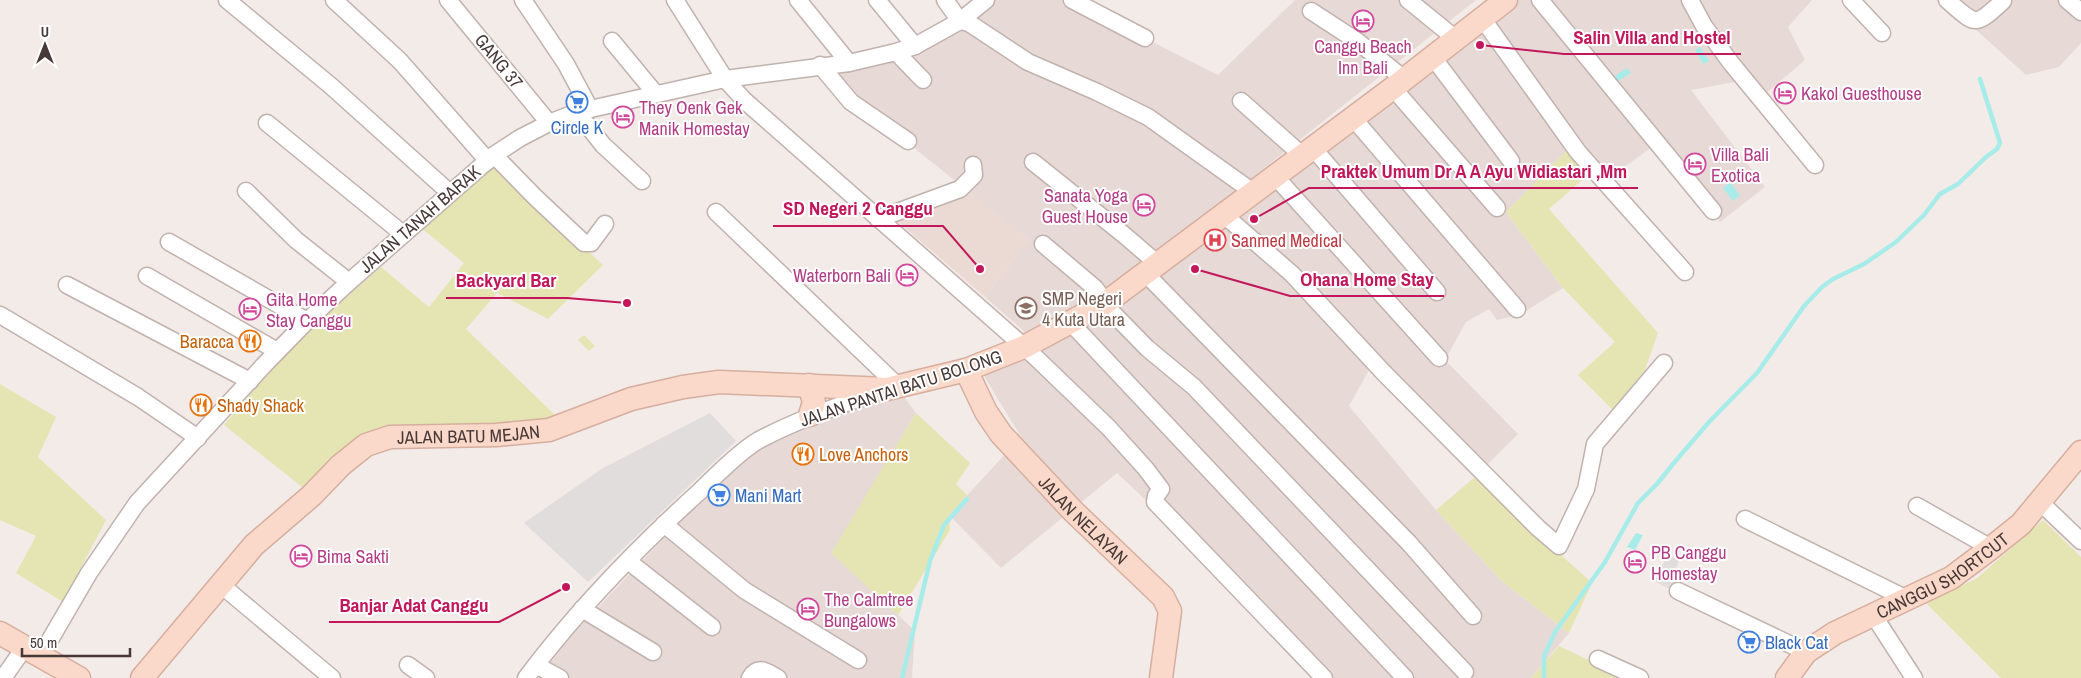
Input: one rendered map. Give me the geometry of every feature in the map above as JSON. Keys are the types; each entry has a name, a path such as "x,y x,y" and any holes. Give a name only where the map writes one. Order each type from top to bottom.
{"street":[{"path":"227,0 331,86 450,193"},
{"path":"334,0 400,61 491,158 584,244 591,242 605,224"},
{"name":"GANG 37","path":"448,0 549,123"},
{"path":"523,0 566,64 584,110 603,146 642,181"},
{"path":"675,0 725,78 759,114 1024,347 1102,422 1146,469 1161,489 1156,496 1155,502 1324,678"},
{"path":"798,0 849,63"},
{"path":"877,0 915,46"},
{"path":"945,0 960,21 969,23 1028,62 1148,117 1253,192"},
{"name":"JALAN TANAH BARAK","path":"3,678 33,652 136,503 278,351 349,282 491,158 520,138 549,123 584,110 725,78 849,63 915,46 960,21 986,0"},
{"path":"1072,0 1145,38"},
{"path":"1408,0 1456,39"},
{"path":"1540,0 1713,211"},
{"path":"1690,0 1704,26 1731,62 1815,165"},
{"path":"1851,0 1882,33"},
{"path":"1947,0 1970,20 1977,21 1983,19 2003,1"},
{"path":"2067,0 2081,12"},
{"path":"1494,6 1578,152 1685,272"},
{"name":"JALAN PANTAI BATU BOLONG","path":"531,672 582,609 664,524 724,468 758,441 810,415 893,388 966,370 1024,347 1104,303 1399,83 1456,39 1494,6"},
{"path":"1311,11 1357,41 1399,83 1497,208"},
{"path":"612,41 655,93"},
{"path":"896,52 923,80"},
{"path":"1432,56 1511,161"},
{"path":"820,65 851,102 908,141"},
{"path":"1241,101 1308,152 1437,292"},
{"path":"1353,118 1518,309"},
{"path":"267,123 403,234"},
{"path":"1033,162 1123,234 1152,269 1409,543 1473,616"},
{"path":"878,219 960,189 974,175 973,165"},
{"path":"1276,176 1439,358"},
{"path":"246,191 296,240 349,282"},
{"path":"716,212 893,388"},
{"path":"1224,215 1292,274 1384,373 1558,546 1586,490 1595,444 1664,363"},
{"path":"169,242 307,321"},
{"path":"1043,244 1095,288 1104,303 1147,348 1194,386 1465,672"},
{"path":"147,276 278,351"},
{"path":"67,285 250,381"},
{"path":"0,315 138,397 198,438"},
{"path":"1070,322 1405,678"},
{"name":"JALAN NELAYAN","path":"966,370 986,412 1000,434 1073,511 1163,597 1170,611 1161,678"},
{"name":"JALAN BATU MEJAN","path":"142,678 254,545 311,496 341,465 366,445 378,440 390,437 496,435 549,430 631,399 683,386 719,382 893,388"},
{"path":"809,385 814,402 810,415"},
{"name":"CANGGU SHORTCUT","path":"1787,678 1806,652 1835,634 1909,600 1951,578 1991,548 2021,524 2081,452"},
{"path":"2040,502 2081,541"},
{"path":"1917,506 1991,548"},
{"path":"1745,519 1909,600"},
{"path":"664,524 744,590 858,660"},
{"path":"628,561 712,627"},
{"path":"220,584 332,678"},
{"path":"1678,591 1806,652"},
{"path":"582,609 653,652"},
{"path":"1874,616 1914,678"},
{"path":"0,633 79,678"},
{"path":"1598,658 1640,678"},
{"path":"408,665 426,678"},
{"path":"750,678 758,670 765,670 778,678"},
{"path":"531,672 560,678"}],"shaded area":[{"path":"984,0 1069,0 1218,75 1295,0 1476,0 1103,296 1027,334 985,297 1029,240 817,70 896,55"},
{"path":"1515,0 1812,0 1788,27 1805,60 1765,94 1745,80 1691,90 1765,187 1720,222 1655,145 1603,182 1570,147 1506,212 1563,288 1519,315 1497,320 1489,309 1466,322 1445,360 1518,434 1475,477 1369,370 1349,406 1436,510 1502,581 1569,633 1531,678 1316,678 1209,560 1117,473 1001,568 949,515 1021,437 984,376 1099,314"},
{"path":"1943,0 2081,0 2081,43 2059,67 2026,75"},
{"path":"970,192 1029,240 985,297 895,219"},
{"path":"902,394 916,413 832,553 915,631 912,678 539,678 570,637 729,469 790,430"},
{"path":"710,413 736,441 588,582 524,523 603,468"},
{"path":"1669,555 1679,561 1676,568 1686,572 1675,592 1652,580"}],"green space":[{"path":"1570,147 1590,173 1549,209 1658,333 1642,378 1613,410 1578,375 1615,342 1563,288 1506,212"},
{"path":"495,163 603,265 548,319 497,293 466,329 555,415 547,424 370,431 307,491 224,425 292,345 381,267 429,307 464,263 420,227"},
{"path":"584,335 595,346 589,351 578,340"},
{"path":"0,384 56,417 38,457 106,520 63,602 16,573 36,536 0,520"},
{"path":"916,413 970,463 956,484 967,495 949,515 950,530 898,615 831,553"},
{"path":"1475,477 1592,583 1569,633 1502,581 1436,510"},
{"path":"2043,520 2081,557 2081,678 2001,678 1925,602 1976,579"},
{"path":"1559,646 1627,678 1531,678"}],"water":[{"path":"1700,47 1709,61 1703,64 1695,50"},
{"path":"1627,68 1631,73 1615,83 1612,78"},
{"path":"1730,182 1740,195 1733,201 1723,188"},
{"path":"1636,533 1643,535 1635,550 1627,547"}],"waterway":[{"path":"1544,678 1544,656 1555,632 1605,562 1638,503 1657,484 1709,422 1757,373 1804,306 1822,287 1833,279 1864,264 1896,242 1924,215 1940,194 1958,184 1997,149 2000,143 1980,79"},
{"path":"902,678 930,561 944,525 967,499"}],"place":[{"name":"Canggu Beach Inn Bali","path":"1363,21"},
{"name":"Salin Villa and Hostel","path":"1480,45"},
{"name":"Kakol Guesthouse","path":"1785,93"},
{"name":"Circle K","path":"577,102"},
{"name":"They Oenk Gek Manik Homestay","path":"623,117"},
{"name":"Villa Bali Exotica","path":"1695,164"},
{"name":"Sanata Yoga Guest House","path":"1144,205"},
{"name":"Praktek Umum Dr A A Ayu Widiastari ,Mm","path":"1254,219"},
{"name":"Sanmed Medical","path":"1215,240"},
{"name":"SD Negeri 2 Canggu","path":"980,269"},
{"name":"Ohana Home Stay","path":"1195,269"},
{"name":"Waterborn Bali","path":"907,275"},
{"name":"Backyard Bar","path":"627,303"},
{"name":"SMP Negeri 4 Kuta Utara","path":"1026,308"},
{"name":"Gita Home Stay Canggu","path":"250,309"},
{"name":"Baracca","path":"250,341"},
{"name":"Shady Shack","path":"201,405"},
{"name":"Love Anchors","path":"803,454"},
{"name":"Mani Mart","path":"719,495"},
{"name":"Bima Sakti","path":"301,556"},
{"name":"PB Canggu Homestay","path":"1635,562"},
{"name":"Banjar Adat Canggu","path":"566,587"},
{"name":"The Calmtree Bungalows","path":"808,609"},
{"name":"Black Cat","path":"1749,642"}]}
